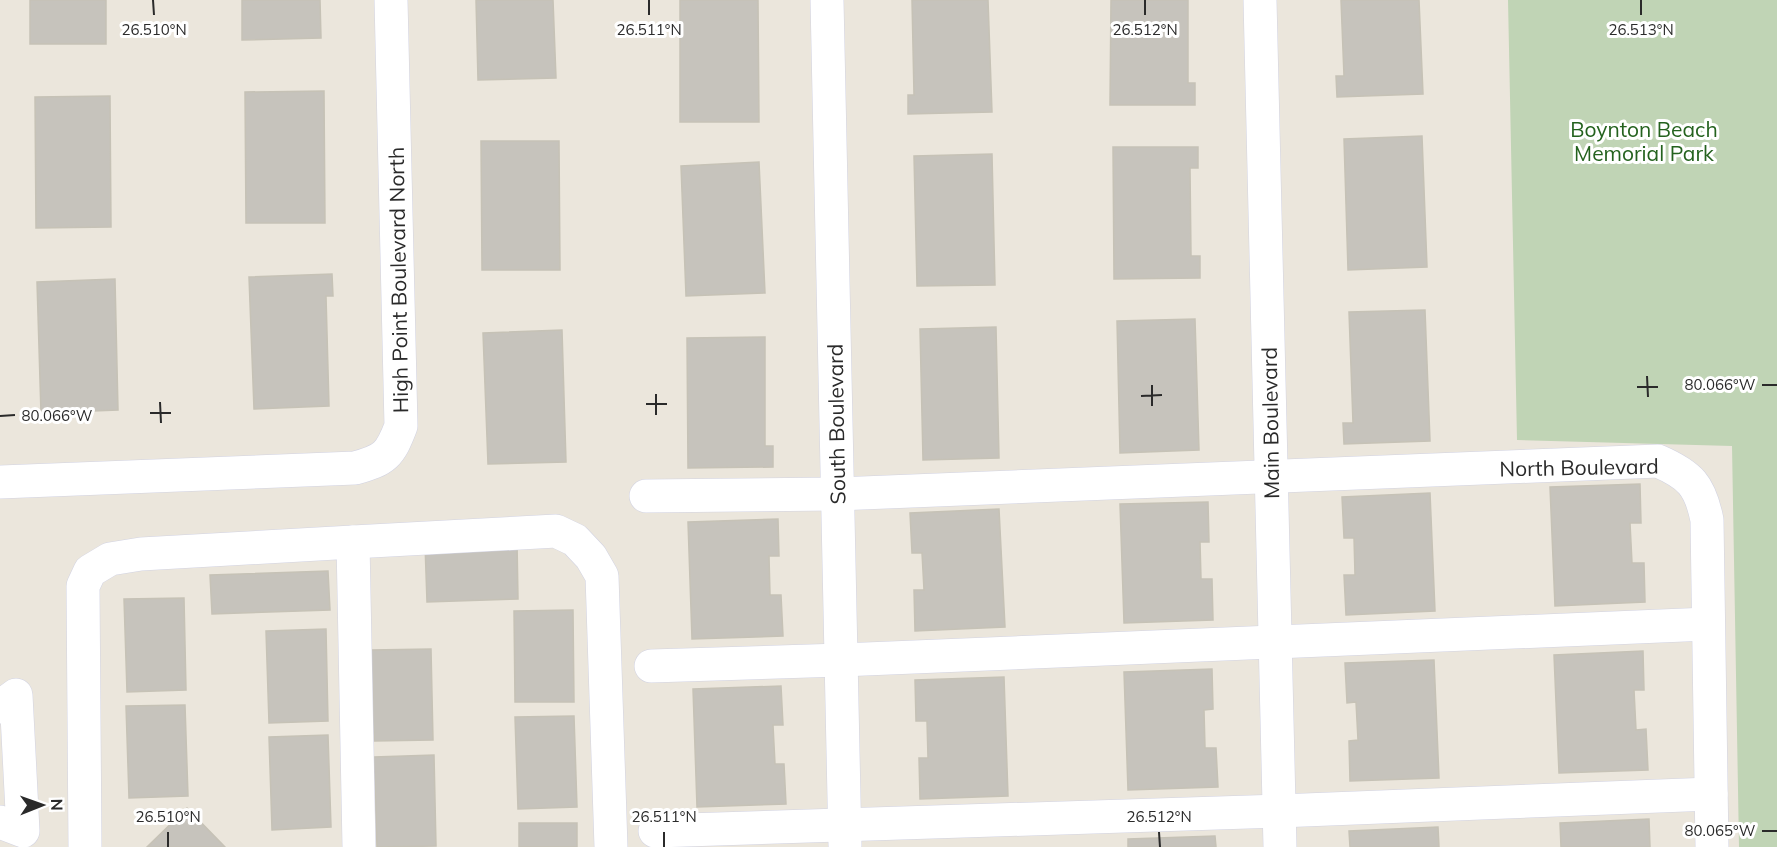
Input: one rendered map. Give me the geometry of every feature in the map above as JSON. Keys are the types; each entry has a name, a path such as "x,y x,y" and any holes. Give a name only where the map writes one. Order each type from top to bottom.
{"street":[{"name":"High Point Boulevard North","path":"0,482 355,468 376,462 393,447 401,426 392,0"},
{"name":"South Boulevard","path":"827,0 845,836"},
{"name":"Main Boulevard","path":"1260,0 1280,847"},
{"name":"North Boulevard","path":"646,496 837,494 1658,461 1677,469 1693,482 1703,500 1707,520 1712,847"},
{"path":"85,847 83,586 90,572 110,559 141,554 556,531 575,540 591,557 602,576 611,847"},
{"path":"353,542 359,847"},
{"path":"651,666 1708,624"},
{"path":"0,707 16,695 22,831 0,822"},
{"path":"655,831 845,836 1279,811 1711,794"}],"green space":[{"name":"Boynton Beach Memorial Park","path":"1508,0 1777,0 1777,847 1739,847 1732,446 1517,440"}],"building":[{"path":"30,0 106,0 106,44 30,44"},
{"path":"242,0 320,0 321,38 242,40"},
{"path":"476,0 553,0 556,78 478,80"},
{"path":"680,0 758,0 759,122 680,122"},
{"path":"912,0 988,0 992,112 908,114 908,95 914,95"},
{"path":"1111,0 1188,0 1188,83 1195,83 1195,105 1110,105"},
{"path":"1341,0 1419,0 1423,94 1337,97 1336,76 1344,76"},
{"path":"324,91 325,223 246,223 245,92"},
{"path":"110,96 111,227 36,228 35,97"},
{"path":"1422,136 1427,267 1348,270 1344,139"},
{"path":"481,141 559,141 560,270 482,270"},
{"path":"1113,147 1198,147 1198,168 1190,168 1191,256 1200,256 1200,278 1114,279"},
{"path":"992,154 995,285 917,286 914,156"},
{"path":"759,162 765,293 686,296 681,166"},
{"path":"332,274 333,296 326,296 329,406 254,409 249,277"},
{"path":"115,279 118,410 41,413 37,282"},
{"path":"1425,310 1430,441 1344,444 1343,423 1353,423 1349,312"},
{"path":"1195,319 1199,450 1120,453 1117,321"},
{"path":"996,327 999,458 923,460 920,329"},
{"path":"562,330 566,462 488,464 483,333"},
{"path":"765,337 765,446 773,446 773,467 688,468 687,338"},
{"path":"1640,484 1641,523 1630,523 1632,563 1644,563 1645,602 1555,606 1550,487"},
{"path":"1430,493 1435,611 1346,615 1344,575 1355,575 1354,538 1344,538 1342,497"},
{"path":"1208,502 1209,542 1200,542 1201,579 1212,579 1213,620 1124,623 1120,504"},
{"path":"999,509 1005,627 915,631 914,590 924,590 922,553 912,553 910,513"},
{"path":"778,519 779,556 769,556 770,595 781,595 783,636 692,639 688,522"},
{"path":"517,541 518,599 427,602 425,544"},
{"path":"328,571 330,610 212,614 210,575"},
{"path":"184,598 186,690 127,692 124,599"},
{"path":"573,610 574,702 515,702 514,611"},
{"path":"326,629 328,721 269,723 266,631"},
{"path":"431,649 433,740 374,741 371,650"},
{"path":"1643,651 1644,690 1634,690 1636,730 1646,729 1648,770 1559,773 1554,655"},
{"path":"1434,660 1439,778 1350,781 1349,741 1358,740 1356,702 1347,703 1345,663"},
{"path":"1212,669 1213,709 1204,710 1205,748 1216,748 1218,787 1128,790 1124,672"},
{"path":"1004,677 1008,796 920,799 919,758 928,758 927,721 916,721 915,680"},
{"path":"781,686 783,725 773,725 775,764 784,764 786,804 697,807 693,689"},
{"path":"185,705 188,796 129,798 126,706"},
{"path":"574,716 577,807 518,809 515,717"},
{"path":"328,735 331,827 272,830 269,737"},
{"path":"434,755 436,846 377,847 374,757"},
{"path":"187,808 225,847 147,847"},
{"path":"1649,819 1650,847 1561,847 1560,823"},
{"path":"519,823 577,823 577,847 519,847"},
{"path":"1438,827 1439,847 1350,847 1349,831"},
{"path":"1215,836 1216,847 1128,847 1128,839"}]}
